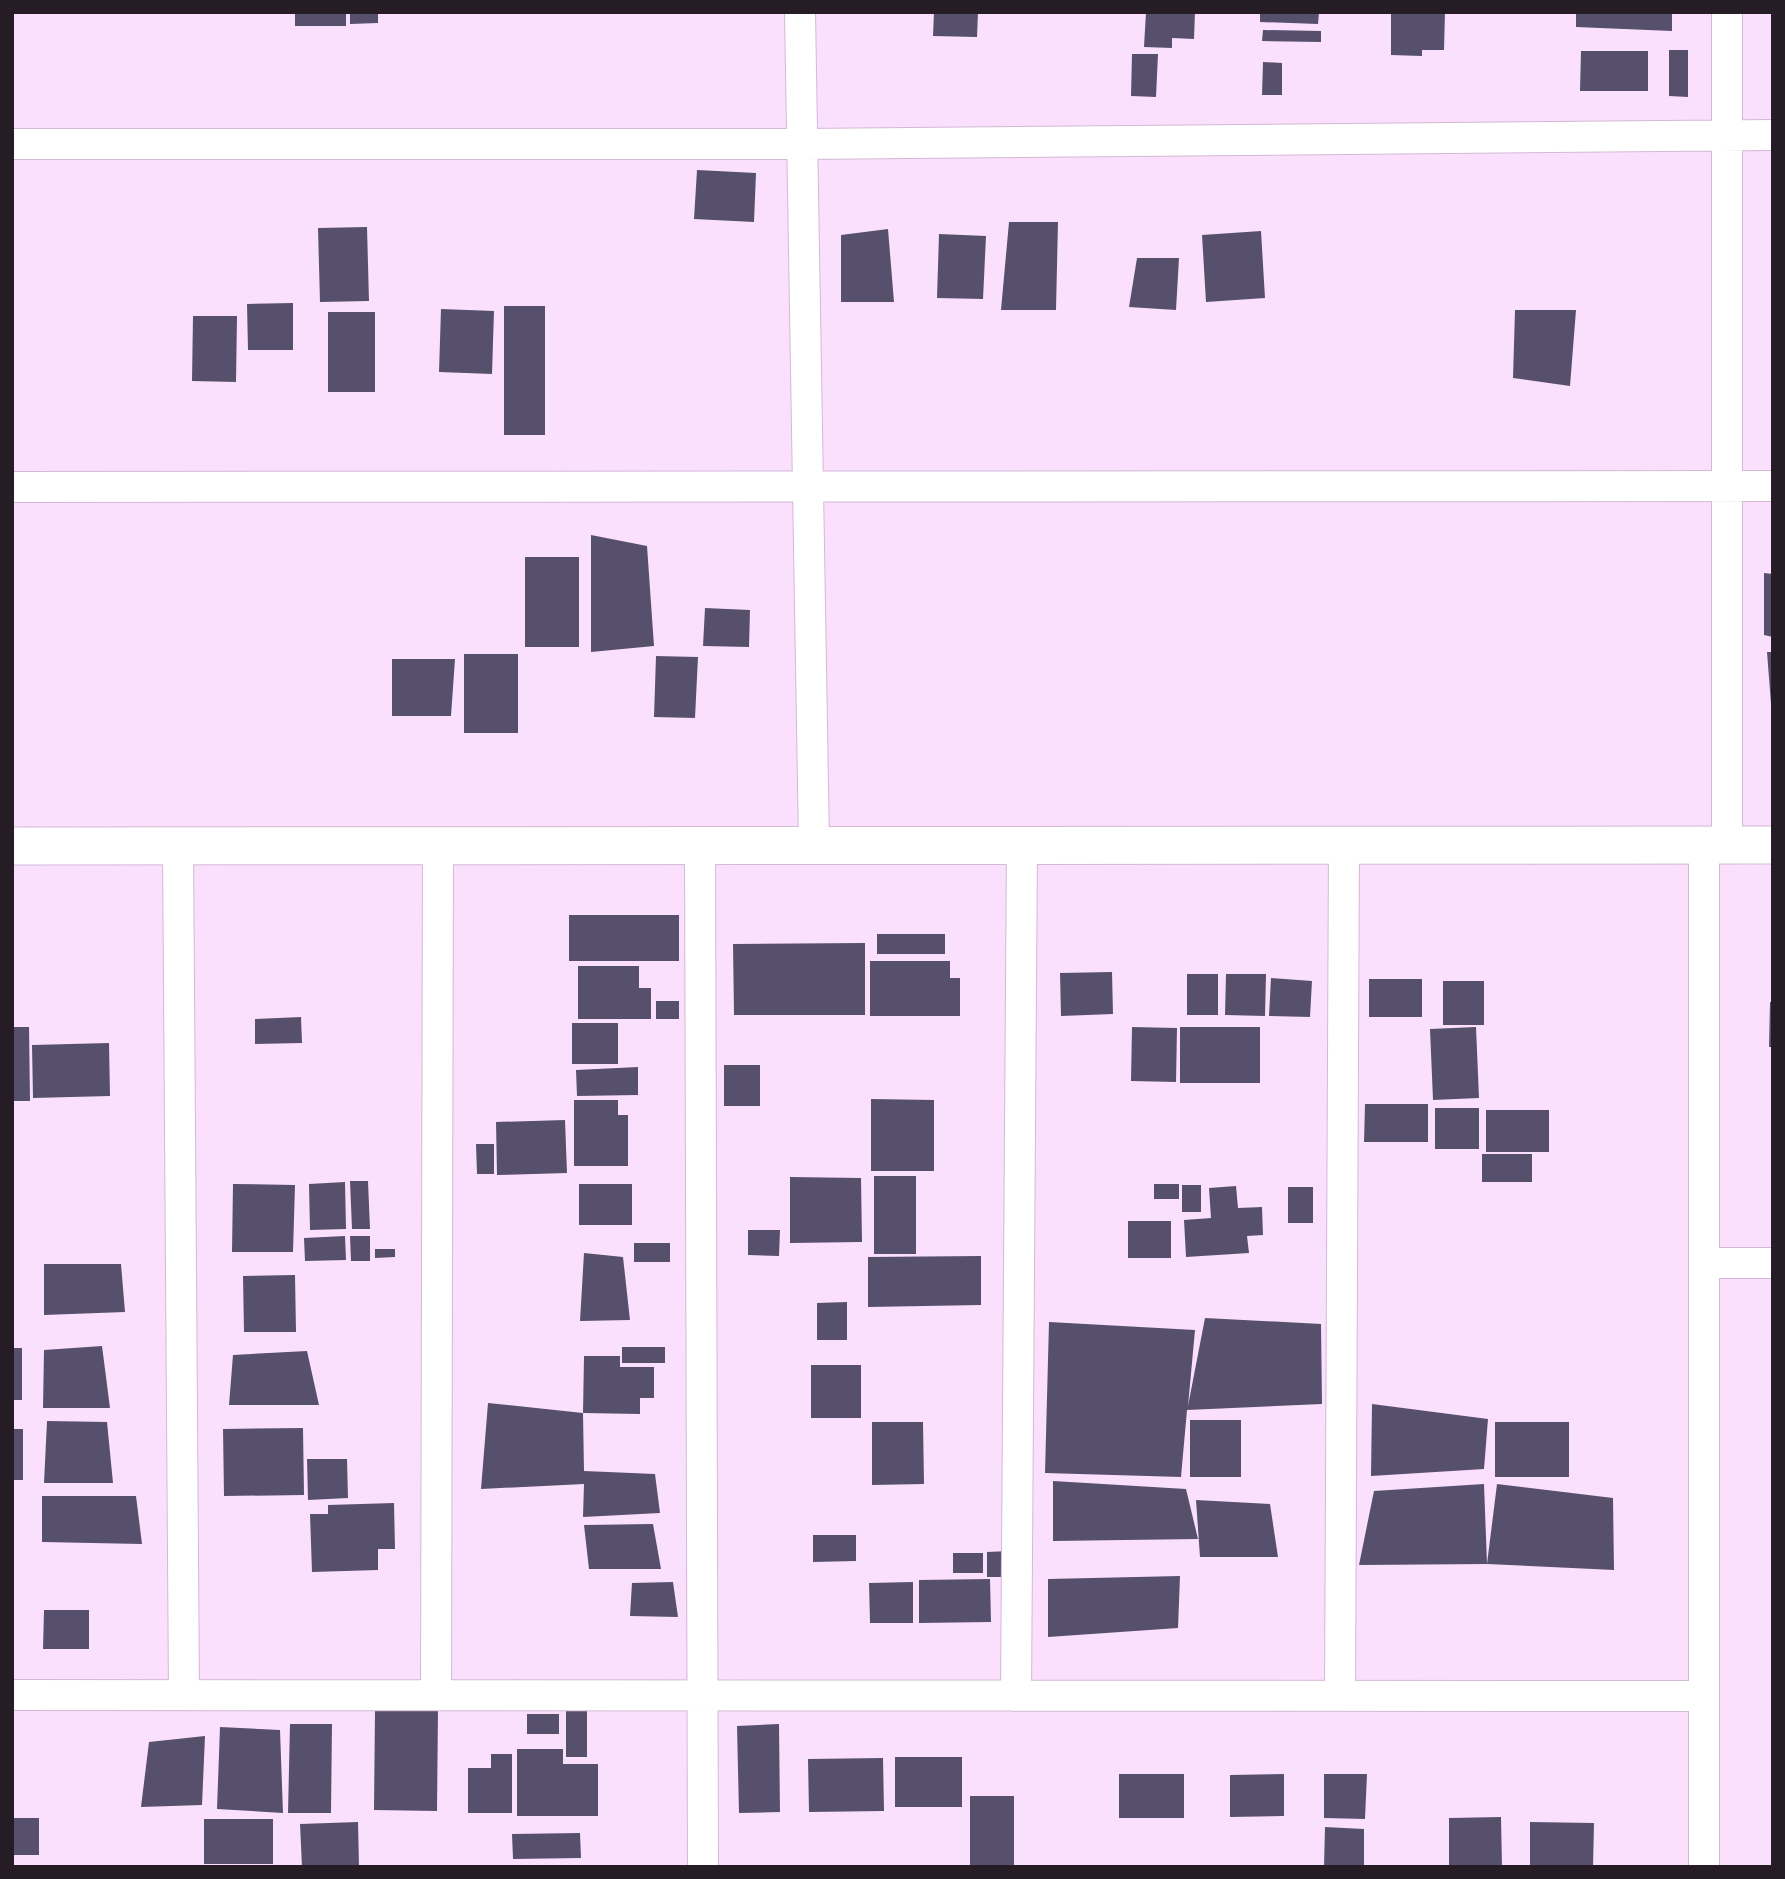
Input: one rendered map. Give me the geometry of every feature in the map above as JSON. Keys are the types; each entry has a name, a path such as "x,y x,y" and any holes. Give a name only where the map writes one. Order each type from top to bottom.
{"street":[{"path":"800,12 814,844"},
{"path":"1704,1867 1704,1263 1727,486 1727,12"},
{"path":"12,144 803,144 1773,135"},
{"path":"12,487 1773,485"},
{"path":"700,845 703,1867"},
{"path":"1016,1696 1022,845"},
{"path":"1340,1696 1344,845"},
{"path":"12,846 1773,845"},
{"path":"178,846 184,1695"},
{"path":"436,1695 438,846"},
{"path":"1704,1263 1773,1263"},
{"path":"12,1695 1704,1696"}],"building":[{"path":"295,12 346,12 346,26 295,26"},
{"path":"350,12 378,12 378,23 350,24"},
{"path":"934,12 978,12 977,37 933,36"},
{"path":"1146,12 1195,12 1194,39 1172,38 1172,48 1144,47"},
{"path":"1260,12 1319,12 1318,24 1260,22"},
{"path":"1391,12 1445,12 1444,50 1422,50 1422,56 1391,55"},
{"path":"1576,12 1672,12 1672,31 1576,27"},
{"path":"1263,30 1321,31 1321,42 1262,41"},
{"path":"1669,50 1688,50 1688,97 1669,96"},
{"path":"1581,51 1648,51 1648,91 1580,91"},
{"path":"1132,54 1158,54 1156,97 1131,96"},
{"path":"1263,62 1282,63 1282,95 1262,95"},
{"path":"697,170 756,173 754,222 694,219"},
{"path":"1009,222 1058,222 1056,310 1001,310"},
{"path":"367,227 369,301 320,302 318,228"},
{"path":"888,229 894,302 841,302 841,235"},
{"path":"1261,231 1265,298 1206,302 1202,235"},
{"path":"939,234 986,236 983,299 937,298"},
{"path":"1137,258 1179,258 1176,310 1129,307"},
{"path":"293,303 293,350 248,350 247,304"},
{"path":"504,306 545,306 545,435 504,435"},
{"path":"441,309 494,311 492,374 439,372"},
{"path":"1515,310 1576,310 1570,386 1513,378"},
{"path":"328,312 375,312 375,392 328,392"},
{"path":"193,316 237,316 236,382 192,381"},
{"path":"591,535 647,546 654,646 591,652"},
{"path":"525,557 579,557 579,647 525,647"},
{"path":"1764,573 1773,574 1773,637 1764,635"},
{"path":"705,608 750,610 749,647 703,646"},
{"path":"1767,652 1773,652 1773,704 1771,704"},
{"path":"464,654 518,654 518,733 464,733"},
{"path":"656,656 698,657 695,718 654,717"},
{"path":"392,659 455,659 451,716 392,716"},
{"path":"569,915 679,915 679,961 569,961"},
{"path":"877,934 945,934 945,954 877,954"},
{"path":"865,943 865,1015 734,1015 733,944"},
{"path":"870,961 950,961 950,978 960,978 960,1016 870,1016"},
{"path":"578,966 639,966 639,988 651,988 651,1019 578,1019"},
{"path":"1112,972 1113,1014 1061,1016 1060,973"},
{"path":"1187,974 1218,974 1218,1015 1187,1015"},
{"path":"1226,974 1266,974 1265,1016 1225,1015"},
{"path":"1271,978 1312,981 1310,1017 1269,1016"},
{"path":"1369,979 1422,979 1422,1017 1369,1017"},
{"path":"1443,981 1484,981 1484,1025 1443,1025"},
{"path":"656,1001 679,1001 679,1019 656,1019"},
{"path":"1770,1002 1773,1002 1773,1047 1769,1047"},
{"path":"301,1017 302,1043 255,1044 255,1019"},
{"path":"572,1023 618,1023 618,1064 572,1064"},
{"path":"12,1027 29,1027 30,1101 12,1101"},
{"path":"1132,1027 1177,1028 1176,1082 1131,1081"},
{"path":"1180,1027 1260,1027 1260,1083 1180,1083"},
{"path":"1476,1027 1479,1098 1433,1100 1430,1029"},
{"path":"109,1043 110,1096 33,1098 32,1045"},
{"path":"724,1065 760,1065 760,1106 724,1106"},
{"path":"638,1067 638,1095 577,1096 576,1070"},
{"path":"871,1099 934,1100 934,1171 871,1171"},
{"path":"574,1100 618,1100 618,1115 628,1115 628,1166 574,1166"},
{"path":"1365,1104 1428,1104 1428,1142 1364,1142"},
{"path":"1435,1108 1479,1108 1479,1149 1435,1149"},
{"path":"1486,1110 1549,1110 1549,1152 1486,1152"},
{"path":"565,1120 567,1173 497,1175 496,1122"},
{"path":"476,1144 494,1144 494,1174 477,1174"},
{"path":"1482,1154 1532,1154 1532,1182 1482,1182"},
{"path":"874,1176 916,1176 916,1254 874,1254"},
{"path":"790,1177 861,1178 862,1242 790,1243"},
{"path":"350,1181 368,1181 370,1229 352,1229"},
{"path":"345,1182 346,1229 310,1230 309,1184"},
{"path":"233,1184 295,1185 293,1252 232,1252"},
{"path":"579,1184 632,1184 632,1225 579,1225"},
{"path":"1154,1184 1179,1184 1179,1199 1154,1199"},
{"path":"1182,1185 1201,1185 1201,1212 1182,1212"},
{"path":"1236,1186 1238,1208 1262,1207 1263,1235 1247,1236 1249,1253 1186,1257 1184,1220 1211,1218 1209,1188"},
{"path":"1288,1187 1313,1187 1313,1223 1288,1223"},
{"path":"1128,1221 1171,1221 1171,1258 1128,1258"},
{"path":"748,1230 780,1230 779,1256 748,1255"},
{"path":"345,1236 346,1260 305,1261 304,1238"},
{"path":"350,1236 370,1236 370,1261 351,1261"},
{"path":"634,1243 670,1243 670,1262 634,1262"},
{"path":"375,1249 395,1249 395,1257 375,1258"},
{"path":"584,1253 623,1257 630,1320 580,1321"},
{"path":"981,1256 981,1305 868,1307 868,1257"},
{"path":"44,1264 121,1264 125,1312 44,1315"},
{"path":"295,1275 296,1332 244,1332 243,1276"},
{"path":"847,1302 847,1340 817,1340 817,1303"},
{"path":"1205,1318 1321,1324 1322,1404 1187,1410 1181,1477 1045,1473 1049,1322 1195,1330 1188,1406"},
{"path":"102,1346 110,1408 43,1408 44,1350"},
{"path":"622,1347 665,1347 665,1363 622,1363"},
{"path":"12,1348 22,1348 22,1400 12,1400"},
{"path":"307,1351 319,1405 229,1405 233,1355"},
{"path":"584,1356 620,1356 620,1367 654,1367 654,1398 640,1398 640,1414 583,1413"},
{"path":"811,1365 861,1365 861,1418 811,1418"},
{"path":"488,1403 583,1413 584,1471 655,1474 660,1513 583,1517 584,1484 481,1489"},
{"path":"1372,1404 1488,1419 1484,1469 1371,1476"},
{"path":"1190,1420 1241,1420 1241,1477 1190,1477"},
{"path":"47,1421 107,1422 113,1483 44,1483"},
{"path":"872,1422 923,1422 924,1484 872,1485"},
{"path":"1495,1422 1569,1422 1569,1477 1495,1477"},
{"path":"303,1428 304,1495 224,1496 223,1429"},
{"path":"12,1429 23,1429 23,1480 12,1480"},
{"path":"307,1459 347,1459 348,1498 308,1500"},
{"path":"1053,1481 1186,1489 1198,1539 1053,1541"},
{"path":"1484,1484 1487,1564 1359,1565 1374,1491"},
{"path":"1497,1484 1613,1498 1614,1570 1487,1564"},
{"path":"42,1496 136,1496 142,1544 42,1542"},
{"path":"1196,1500 1270,1504 1278,1557 1200,1557"},
{"path":"394,1503 395,1549 378,1549 378,1570 312,1572 310,1514 328,1514 328,1505"},
{"path":"653,1524 661,1569 589,1569 584,1525"},
{"path":"813,1535 856,1535 856,1561 813,1562"},
{"path":"1009,1551 1010,1577 987,1577 987,1552"},
{"path":"953,1553 983,1553 983,1573 953,1573"},
{"path":"1180,1576 1178,1628 1048,1637 1048,1579"},
{"path":"990,1579 991,1622 919,1623 919,1580"},
{"path":"673,1582 678,1617 630,1616 632,1583"},
{"path":"913,1582 913,1623 870,1623 869,1583"},
{"path":"44,1610 89,1610 89,1649 43,1649"},
{"path":"375,1710 438,1710 437,1811 374,1810"},
{"path":"566,1711 587,1711 587,1757 566,1757"},
{"path":"527,1714 559,1714 559,1734 527,1734"},
{"path":"290,1724 332,1724 331,1813 288,1813"},
{"path":"779,1724 780,1812 739,1813 737,1726"},
{"path":"220,1727 280,1730 283,1813 217,1809"},
{"path":"205,1736 202,1805 141,1807 149,1742"},
{"path":"517,1749 563,1749 563,1764 598,1764 598,1816 517,1816"},
{"path":"491,1754 512,1754 512,1813 468,1813 468,1768 491,1768"},
{"path":"895,1757 962,1757 962,1807 895,1807"},
{"path":"883,1758 884,1811 809,1812 808,1759"},
{"path":"1119,1774 1184,1774 1184,1818 1119,1818"},
{"path":"1284,1774 1284,1816 1230,1817 1230,1775"},
{"path":"1324,1774 1367,1774 1365,1819 1324,1818"},
{"path":"970,1796 1014,1796 1014,1866 970,1866"},
{"path":"1501,1817 1502,1867 1449,1867 1449,1818"},
{"path":"12,1818 39,1818 39,1855 12,1855"},
{"path":"204,1819 273,1819 273,1864 204,1864"},
{"path":"358,1822 359,1867 302,1867 300,1824"},
{"path":"1530,1822 1594,1823 1593,1867 1530,1867"},
{"path":"1325,1827 1364,1829 1364,1867 1324,1867"},
{"path":"580,1833 581,1858 513,1859 512,1834"}]}
